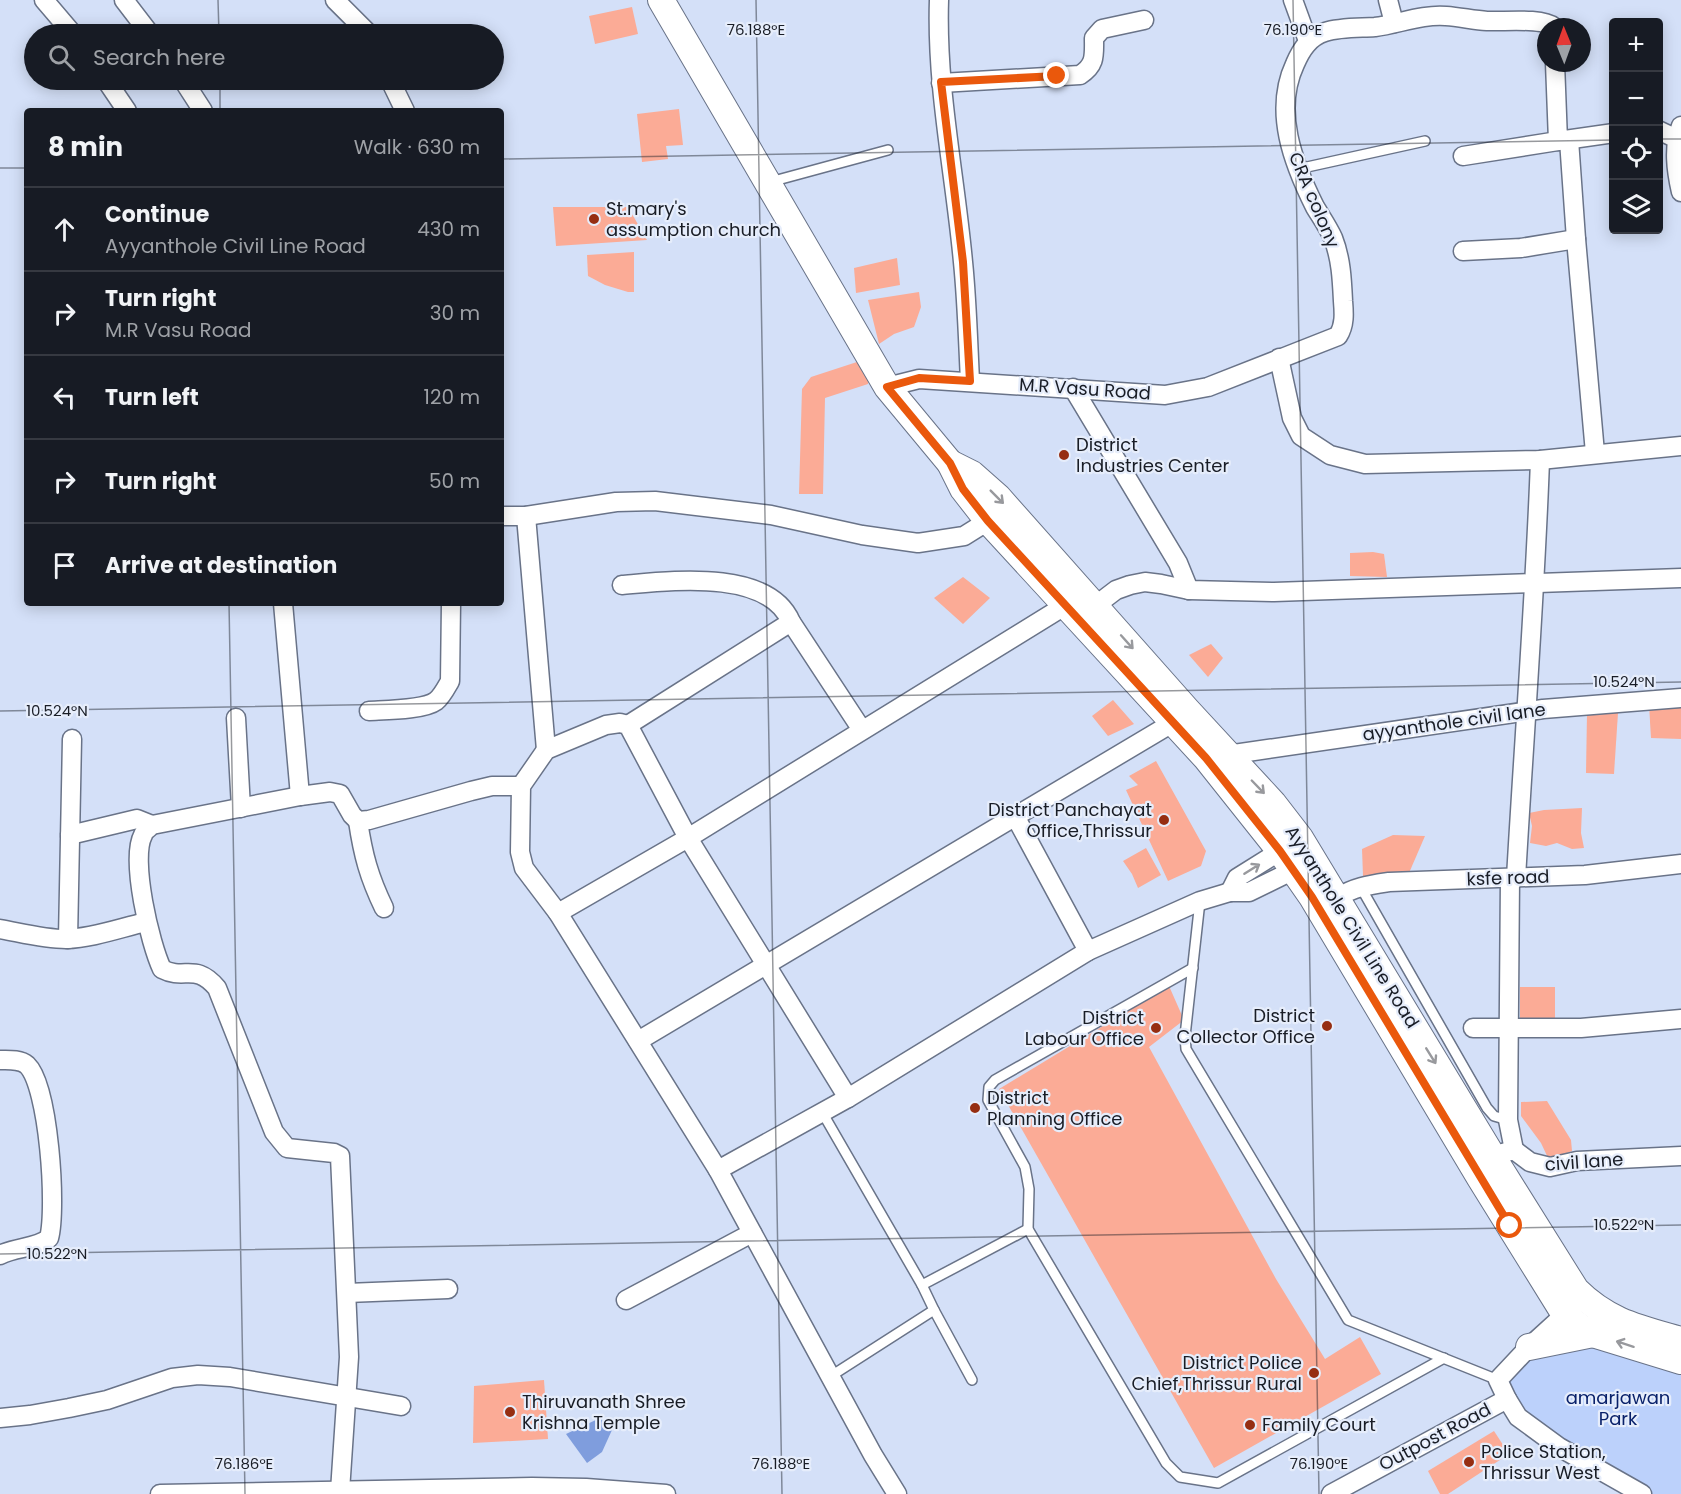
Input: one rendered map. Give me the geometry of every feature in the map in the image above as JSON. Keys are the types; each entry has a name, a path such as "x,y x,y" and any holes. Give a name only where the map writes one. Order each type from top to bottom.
{"main road":[{"name":"Ayyanthole Civil Line Road","path":"661,0 887,387 950,463 963,489 988,521 1081,601 1273,803 1297,855 1312,897 1497,1163"},
{"name":"Ayyanthole Civil Line Road","path":"950,463 972,474 998,497 1174,722 1225,781 1337,898 1497,1163 1574,1306 1575,1324 1632,1326 1681,1340"},
{"name":"Ayyanthole Civil Line Road","path":"1600,1324 1681,1361"},
{"path":"1529,1347 1600,1324"}],"street":[{"path":"44,0 64,24"},
{"path":"124,0 142,24"},
{"path":"335,0 359,24"},
{"path":"939,0 941,82 963,262 970,381"},
{"path":"1293,0 1308,41 1326,32 1437,15 1485,21 1537,23"},
{"path":"1388,0 1394,23"},
{"path":"941,82 1080,75 1089,69 1094,59 1094,38 1102,29 1144,20"},
{"name":"CRA colony","path":"1279,358 1338,336 1344,319 1342,274 1337,250 1291,148 1284,108 1289,77 1308,41"},
{"path":"1556,72 1576,239 1595,453"},
{"path":"113,90 125,108"},
{"path":"189,90 200,108"},
{"path":"395,90 404,108"},
{"path":"1663,131 1679,135 1678,176 1681,192"},
{"path":"1463,156 1562,136 1609,133"},
{"path":"1464,251 1521,248 1576,239"},
{"path":"1279,358 1292,418 1301,436 1330,455 1365,464 1540,460 1681,446"},
{"name":"M.R Vasu Road","path":"887,387 919,378 1165,395 1208,387 1279,358"},
{"path":"1073,388 1178,563 1189,590"},
{"path":"1497,1163 1508,1120 1513,878 1535,584 1540,460"},
{"path":"504,516 526,516 616,502 655,501 771,515 862,535 918,543 964,536 988,521"},
{"path":"526,516 546,750"},
{"path":"558,913 688,838 862,730 1081,601 1130,585 1144,582 1189,590 1274,592 1681,578"},
{"path":"622,585 720,581 737,584 771,598 787,614 862,730"},
{"path":"283,606 300,796"},
{"path":"369,711 424,706 435,702 444,692 450,681 451,672 451,606"},
{"path":"791,622 628,725 620,723 606,725 546,750 521,786 520,852 524,868 558,913 718,1170 897,1494"},
{"name":"ayyanthole civil lane","path":"1227,755 1543,708 1681,698"},
{"path":"236,718 241,808"},
{"path":"638,1041 1174,722"},
{"path":"628,725 688,838 848,1098"},
{"path":"68,939 72,739"},
{"path":"358,821 369,820 492,786 521,786"},
{"path":"70,835 137,819 152,825 300,796 330,792 340,794 358,821 371,882 384,908"},
{"path":"1015,816 1088,951"},
{"path":"152,825 143,834 139,846 146,922 162,969 170,973 196,972 208,978 217,988 280,1142 287,1148 334,1153 340,1156 349,1357 340,1491"},
{"path":"718,1170 848,1098 1088,951 1200,901 1230,892 1249,892 1297,855"},
{"name":"ksfe road","path":"1337,898 1360,886 1389,882 1585,875 1681,864"},
{"path":"0,929 41,937 68,939 146,922"},
{"path":"1473,1028 1581,1028 1681,1019"},
{"path":"0,1060 13,1060 26,1064 31,1071 42,1102 49,1144 52,1219 49,1238 43,1243 12,1249 0,1255"},
{"name":"civil lane","path":"1497,1163 1530,1162 1550,1167 1577,1161 1681,1156"},
{"path":"626,1300 752,1233"},
{"path":"347,1293 447,1289"},
{"path":"1574,1306 1529,1347 1498,1380 1518,1417 1558,1447 1642,1494"},
{"path":"0,1418 30,1415 107,1400 172,1378 198,1375 230,1377 401,1406"},
{"name":"Outpost Road","path":"1331,1494 1507,1399"},
{"path":"160,1494 507,1491 586,1488 666,1494"}],"lane":[{"path":"1299,169 1425,141"},
{"path":"767,182 888,150"},
{"path":"1360,886 1487,1108 1494,1116 1508,1120"},
{"path":"1200,901 1185,1036 1186,1049 1348,1320 1498,1380"},
{"path":"1193,968 995,1080 989,1087 988,1100 1025,1167 1029,1189 1028,1229 1166,1463 1180,1477 1218,1483 1444,1358"},
{"path":"822,1112 921,1285 972,1380"},
{"path":"921,1285 1028,1229"},
{"path":"831,1376 934,1310"}],"green space":[{"name":"amarjawan Park","path":"1593,1335 1681,1362 1681,1494 1642,1494 1518,1417 1499,1381 1530,1348"}],"shaded area":[{"path":"600,1418 612,1430 602,1452 587,1463 566,1434"}],"building":[{"path":"632,7 638,34 595,44 589,16"},
{"path":"679,109 683,145 666,146 668,159 642,162 637,114"},
{"name":"St.mary's assumption church","path":"553,207 628,207 647,240 556,246"},
{"path":"634,252 634,292 605,285 588,276 587,255"},
{"path":"897,258 900,285 856,293 854,268"},
{"path":"919,292 921,307 914,327 894,334 879,344 868,300"},
{"path":"860,361 869,373 868,384 825,398 823,494 799,494 802,389 811,377"},
{"path":"1350,553 1384,554 1387,577 1350,576"},
{"path":"963,577 990,598 963,624 934,598"},
{"path":"1211,644 1223,658 1208,677 1189,655"},
{"path":"1113,700 1134,724 1108,736 1092,716"},
{"path":"1649,705 1681,705 1681,739 1651,738"},
{"path":"1587,713 1618,713 1614,774 1586,773"},
{"name":"District Panchayat Office,Thrissur","path":"1156,761 1206,851 1201,866 1168,881 1126,790 1138,785 1129,776"},
{"path":"1582,808 1581,833 1584,848 1572,849 1557,843 1546,846 1530,843 1532,826 1529,813"},
{"path":"1393,835 1425,836 1409,873 1363,876 1362,849"},
{"path":"1146,848 1161,875 1138,888 1123,861"},
{"path":"1169,986 1184,1020 1149,1047 1276,1279 1325,1359 1360,1337 1381,1374 1214,1468 999,1089"},
{"path":"1520,987 1555,987 1555,1020 1520,1020"},
{"path":"1547,1101 1571,1140 1572,1151 1549,1160 1541,1143 1521,1116 1521,1102"},
{"name":"Thiruvanath Shree Krishna Temple","path":"544,1380 548,1439 473,1443 474,1386"},
{"name":"Police Station, Thrissur West","path":"1494,1431 1509,1454 1448,1494 1440,1494 1428,1471"}],"place":[{"name":"St.mary's assumption church","path":"594,219"},
{"name":"District Industries Center","path":"1064,455"},
{"name":"District Panchayat Office,Thrissur","path":"1164,820"},
{"name":"District Collector Office","path":"1327,1026"},
{"name":"District Labour Office","path":"1156,1028"},
{"name":"District Planning Office","path":"975,1108"},
{"name":"District Police Chief,Thrissur Rural","path":"1314,1373"},
{"name":"Thiruvanath Shree Krishna Temple","path":"510,1412"},
{"name":"Family Court","path":"1250,1425"},
{"name":"Police Station, Thrissur West","path":"1469,1462"}],"route":[{"path":"1057,76 941,82 963,262 970,381 919,378 887,387 950,463 963,489 988,521 1206,758 1280,851 1312,897 1510,1226"}]}
